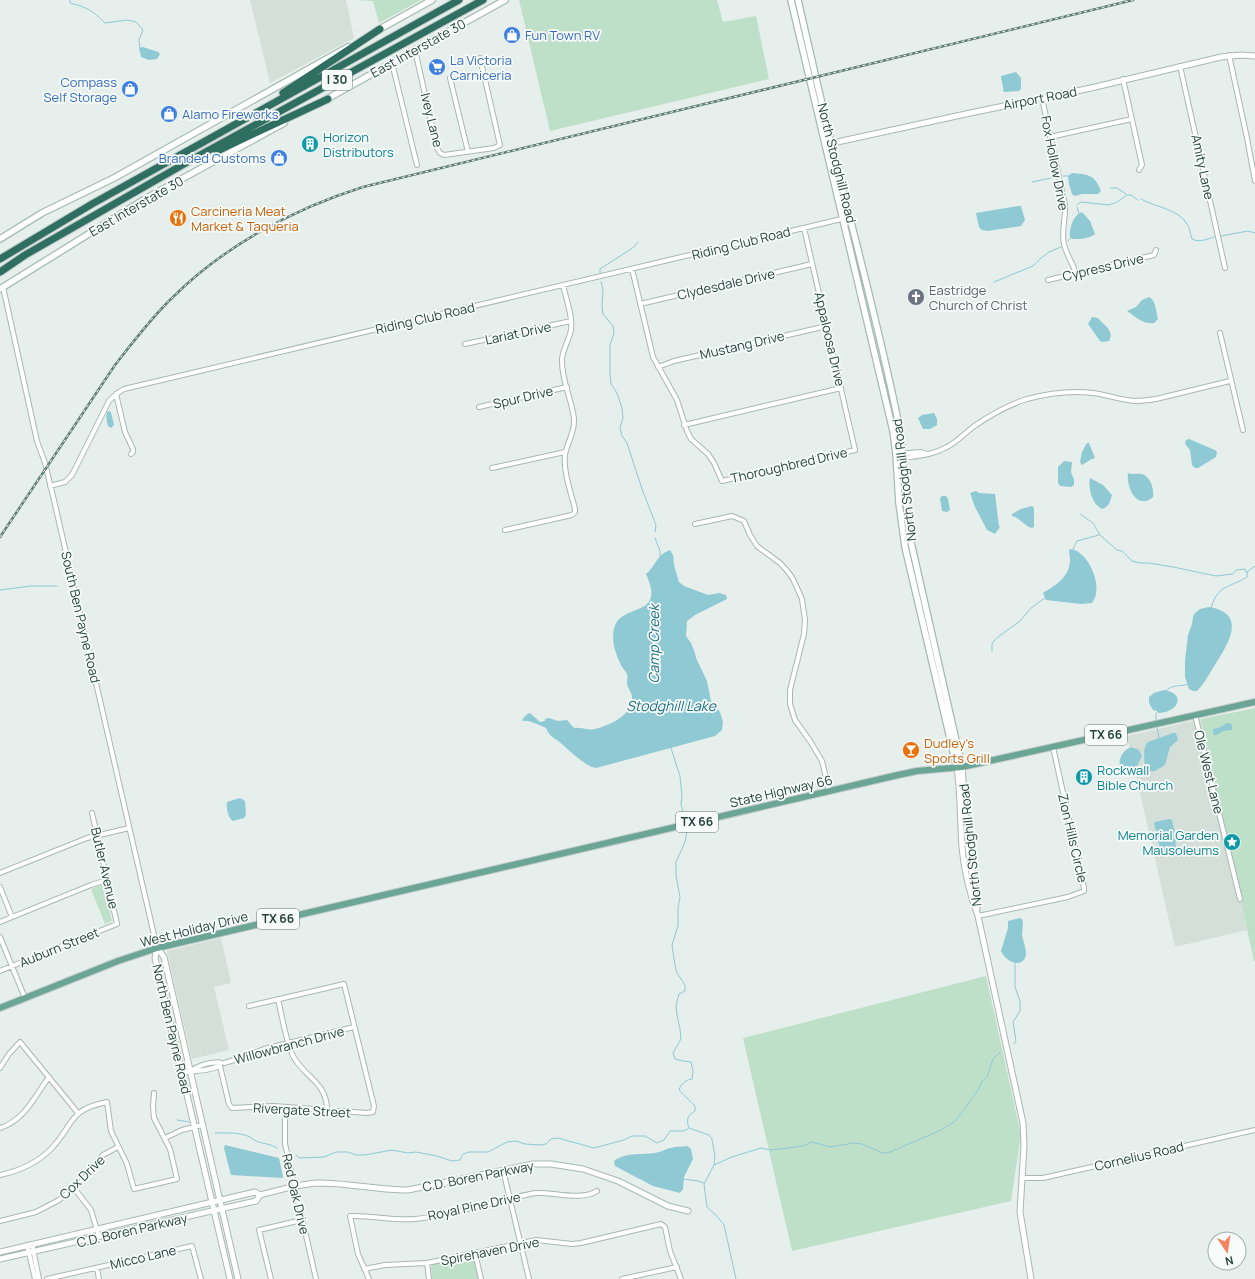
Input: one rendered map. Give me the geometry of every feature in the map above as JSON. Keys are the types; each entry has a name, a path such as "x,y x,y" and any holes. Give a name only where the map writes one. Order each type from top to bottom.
{"highway":[{"name":"I 30","path":"0,259 92,204 459,0"},
{"name":"I 30","path":"0,272 25,255 191,160 482,0"},
{"path":"228,129 380,29"},
{"path":"191,160 202,158 328,98"}],"main road":[{"path":"0,239 42,213 114,178 432,0"},
{"name":"East Interstate 30","path":"2,288 105,222 145,199 505,0"},
{"name":"North Stodghill Road","path":"798,0 898,420 903,456 907,520 910,538 959,767"},
{"name":"North Stodghill Road","path":"791,1 889,415 896,456 899,503 905,547 959,767"},
{"name":"TX 66","path":"959,767 1053,748 1255,702"},
{"name":"State Highway 66","path":"564,854 917,771 959,767"},
{"name":"West Holiday Drive","path":"0,1008 122,959 157,948 564,854"}],"street":[{"path":"791,1 798,0"},
{"name":"Ivey Lane","path":"415,50 438,151 444,155 494,148 500,145 480,58"},
{"path":"1228,55 1255,181"},
{"name":"Airport Road","path":"824,145 1091,88 1228,55 1255,56"},
{"path":"392,63 417,165"},
{"name":"Amity Lane","path":"1180,66 1224,268"},
{"path":"450,78 468,152"},
{"path":"1124,79 1142,165 1139,170"},
{"name":"Fox Hollow Drive","path":"1042,98 1065,205 1066,214 1063,232 1064,243 1076,274"},
{"path":"1050,137 1132,119"},
{"name":"Riding Club Road","path":"116,394 124,389 850,217"},
{"name":"Appaloosa Drive","path":"804,228 855,450"},
{"name":"Cypress Drive","path":"1048,280 1154,255 1156,250"},
{"name":"Clydesdale Drive","path":"640,304 812,264"},
{"path":"632,269 650,348 658,367 676,400 684,425 841,388"},
{"path":"505,530 572,515 575,512 565,469 565,452 574,430 574,419 562,360 563,352 569,336 571,321 563,285"},
{"name":"South Ben Payne Road","path":"2,288 37,442 45,463 157,948"},
{"name":"Lariat Drive","path":"465,344 571,321"},
{"name":"Mustang Drive","path":"658,367 674,361 827,326"},
{"path":"1220,333 1230,382 1243,430"},
{"path":"896,456 927,454 948,447 972,428 1002,409 1042,395 1057,392 1079,392 1104,394 1135,401 1230,382"},
{"name":"Spur Drive","path":"479,407 567,387"},
{"path":"116,394 125,432 133,449 131,454"},
{"path":"50,486 65,482 72,475 109,401 116,394"},
{"name":"Thoroughbred Drive","path":"684,425 691,439 708,454 722,481 855,450"},
{"path":"492,468 565,452"},
{"path":"695,524 732,516 744,521 757,546 780,563 793,579 802,599 805,620 804,634 790,690 790,704 795,720 822,760 829,792"},
{"name":"Ole West Lane","path":"1195,715 1240,899"},
{"name":"Zion Hills Circle","path":"978,916 1068,897 1084,891 1053,748"},
{"name":"North Stodghill Road","path":"959,767 968,848 978,916 1023,1123 1024,1145 1020,1219 1031,1279"},
{"name":"Butler Avenue","path":"92,813 117,924"},
{"path":"0,873 87,838 129,828"},
{"path":"0,922 107,880"},
{"path":"0,887 12,917"},
{"name":"Auburn Street","path":"0,971 117,924"},
{"path":"0,937 25,998"},
{"name":"North Ben Payne Road","path":"157,948 164,956 238,1279"},
{"name":"North Ben Payne Road","path":"157,948 155,958 230,1279"},
{"path":"249,1006 344,984 354,1027"},
{"path":"164,995 172,993"},
{"path":"278,999 292,1055 298,1064 320,1086 326,1100 327,1110"},
{"name":"Willowbranch Drive","path":"182,1073 216,1068 221,1064 264,1049 354,1027"},
{"name":"Rivergate Street","path":"221,1064 229,1104 232,1108 255,1106 367,1113 373,1112 374,1106 354,1027"},
{"path":"0,1068 20,1042 78,1113"},
{"path":"0,1128 12,1124 19,1119 48,1077"},
{"path":"0,1175 23,1168 42,1157 56,1143 71,1120 78,1113 91,1106 107,1102 111,1131 127,1164 134,1189 177,1180 171,1154 165,1138 154,1118 154,1093"},
{"name":"Red Oak Drive","path":"285,1107 285,1144 316,1279"},
{"path":"165,1138 182,1130 202,1125"},
{"name":"Cornelius Road","path":"1022,1178 1043,1178 1255,1130"},
{"name":"Cox Drive","path":"0,1221 40,1210 58,1200 87,1176 103,1155 118,1147"},
{"name":"C.D. Boren Parkway","path":"0,1252 254,1192 260,1195 317,1183 408,1190 533,1164 551,1164 583,1169 618,1181 668,1206 688,1210"},
{"path":"503,1170 519,1243 529,1279"},
{"path":"74,1188 90,1207 99,1237"},
{"name":"Royal Pine Drive","path":"364,1269 358,1254 350,1216 394,1219 415,1218 438,1215 510,1198 542,1193 580,1195 597,1191"},
{"name":"C.D. Boren Parkway","path":"0,1260 256,1201 260,1195"},
{"path":"271,1279 259,1230 302,1220"},
{"name":"Spirehaven Drive","path":"364,1269 385,1265 427,1263 536,1240 577,1243 659,1224 663,1224 665,1227 670,1251 677,1266"},
{"path":"30,1244 35,1279"},
{"name":"Micco Lane","path":"47,1279 192,1246 201,1279"},
{"path":"31,1252 40,1279"},
{"path":"475,1253 481,1279"},
{"path":"427,1263 429,1279"},
{"path":"622,1279 677,1266 680,1279"},
{"path":"97,1268 99,1279"},
{"path":"364,1269 369,1279"}],"shaded area":[{"path":"250,0 346,0 354,38 270,83"},
{"path":"1201,719 1247,930 1175,947 1127,736"},
{"path":"221,938 231,983 214,987 229,1050 192,1059 167,951"}],"green space":[{"path":"355,0 421,0 379,23 373,1"},
{"path":"519,0 717,0 723,22 756,16 769,79 550,131"},
{"path":"1255,708 1255,961 1254,961 1201,719"},
{"path":"104,884 112,921 105,924 91,889"},
{"path":"986,976 1021,1135 1011,1201 792,1251 743,1038"},
{"path":"473,1256 479,1279 432,1279 431,1264"}],"water":[{"path":"143,47 158,52 160,54 157,59 149,60 141,57 139,48"},
{"path":"1016,72 1021,78 1021,89 1019,91 1003,91 1001,76"},
{"path":"1072,173 1090,176 1099,186 1101,191 1098,194 1082,194 1075,196 1072,194 1069,184 1068,176"},
{"path":"1021,206 1025,220 1021,226 987,231 982,230 979,227 976,213"},
{"path":"1082,212 1090,221 1095,234 1087,238 1072,239 1070,234 1072,223 1076,216"},
{"path":"1149,297 1154,303 1158,319 1154,323 1143,322 1127,311 1136,307 1142,300"},
{"path":"1092,317 1098,318 1108,328 1111,334 1109,341 1100,341 1088,324"},
{"path":"108,411 111,412 114,425 111,428 108,426 107,421"},
{"path":"934,413 937,419 937,425 930,429 923,429 918,418 922,415"},
{"path":"1189,439 1215,450 1217,452 1216,457 1198,468 1195,468 1192,465 1190,450 1185,444 1186,440"},
{"path":"1087,443 1089,443 1095,458 1082,465 1080,462 1082,452"},
{"path":"1064,461 1072,462 1071,472 1074,485 1071,487 1060,486 1058,483 1058,467"},
{"path":"1128,473 1142,474 1148,478 1153,490 1153,497 1147,501 1142,501 1134,496 1129,485"},
{"path":"1090,478 1103,485 1112,495 1109,504 1102,509 1093,500 1090,491"},
{"path":"976,491 979,493 995,494 1000,527 995,534 987,530 975,507 970,493"},
{"path":"942,496 946,496 948,499 950,510 947,512 942,511 940,498"},
{"path":"1032,506 1034,508 1034,527 1032,528 1027,526 1018,518 1012,516 1012,514 1021,509"},
{"path":"1072,549 1079,552 1084,557 1093,572 1096,581 1096,589 1095,597 1092,603 1081,604 1046,600 1043,593 1065,576 1068,571 1070,559 1069,550"},
{"name":"Stodghill Lake","path":"670,550 673,555 679,582 684,586 708,595 719,593 726,595 727,599 695,615 687,621 686,636 691,643 696,658 707,681 711,701 720,712 723,722 722,730 715,736 596,768 592,767 580,760 551,736 546,728 531,722 522,721 527,714 530,713 540,722 549,718 558,721 567,720 574,728 593,729 614,722 625,714 629,709 632,695 627,685 627,674 622,667 615,648 613,639 614,629 618,620 624,615 647,604 651,598 651,588 646,574 665,552"},
{"path":"1209,607 1221,611 1229,617 1232,624 1231,632 1224,651 1206,680 1197,691 1193,691 1189,689 1185,677 1185,660 1188,635 1194,614 1200,609"},
{"path":"1164,690 1176,695 1178,699 1177,703 1171,710 1159,713 1153,710 1149,703 1149,697 1154,693"},
{"path":"1227,723 1232,725 1232,730 1223,731 1217,735 1213,734 1213,729 1221,727"},
{"path":"1176,733 1178,740 1170,747 1165,765 1155,771 1145,772 1144,751 1148,742"},
{"path":"1131,747 1139,750 1142,756 1135,770 1121,770 1121,756"},
{"path":"240,798 245,801 246,815 244,818 233,821 228,813 227,802"},
{"path":"1169,819 1172,820 1175,833 1176,850 1170,854 1164,855 1161,852 1154,823"},
{"path":"1020,918 1023,921 1022,935 1026,954 1025,959 1022,962 1015,963 1007,959 1001,951 1008,928 1008,921"},
{"path":"225,1145 279,1158 283,1177 231,1175 224,1148"},
{"path":"687,1146 691,1149 693,1159 684,1177 683,1189 680,1193 653,1186 615,1166 614,1161 624,1156 653,1153 668,1148"}],"waterway":[{"path":"70,0 70,3 89,10 105,23 127,20 136,22 143,30 139,40 140,49"},
{"path":"1063,176 1068,176"},
{"path":"1032,182 1056,177"},
{"path":"1110,188 1117,188 1126,194"},
{"path":"1077,205 1081,202 1109,205 1117,202 1127,195 1131,195 1138,200"},
{"path":"1141,199 1178,215 1188,226 1192,239 1200,241 1214,237"},
{"path":"1077,207 1079,214"},
{"path":"1221,236 1248,231 1255,233"},
{"path":"1068,241 1072,237"},
{"name":"Camp Creek","path":"600,273 600,269 634,247 638,242"},
{"path":"994,282 1033,266 1049,252 1061,247"},
{"name":"Camp Creek","path":"601,282 603,289 603,314 613,326 614,333 610,345 610,373 611,384 617,393 622,408 623,418 620,427 622,436 627,443 656,525 655,532"},
{"path":"1080,514 1093,523 1100,535 1117,550 1122,551 1132,561 1173,567 1216,576 1233,574 1236,570 1245,569 1247,572"},
{"path":"1073,549 1077,541 1099,535"},
{"name":"Camp Creek","path":"655,538 660,551 660,556"},
{"path":"1211,609 1217,595 1221,591 1247,577 1247,572 1255,566"},
{"path":"0,590 31,586 57,586"},
{"path":"992,651 992,643 1020,621 1031,608 1045,598"},
{"path":"1166,691 1173,686 1189,684"},
{"path":"1156,720 1156,714 1158,711"},
{"path":"1157,728 1159,738"},
{"name":"Camp Creek","path":"671,748 680,776 682,796 681,804 685,821"},
{"name":"Camp Creek","path":"687,830 685,842 676,862 676,876 680,897 678,908 678,926 672,945 677,973 685,985 685,991 679,994 676,1005 681,1039 673,1053 675,1059 691,1062 693,1071 692,1079 684,1082 679,1090 695,1106 695,1111 688,1118 689,1128 709,1135 712,1139 715,1156 714,1165 704,1184 707,1207 724,1225 736,1279"},
{"path":"1014,1044 1016,1041 1013,1022 1020,1011 1020,1001 1015,987 1015,963"},
{"path":"714,1165 732,1157 761,1148 771,1150 803,1146 812,1142 830,1147 854,1143 862,1144 883,1153 890,1152 939,1131 954,1122 978,1090 982,1081 987,1077 993,1059 1000,1052"},
{"path":"177,1120 189,1122"},
{"path":"296,1155 300,1158 324,1157 336,1152 348,1152 356,1155 365,1155 392,1150 408,1153 416,1152 437,1156 452,1161 460,1160 463,1154 469,1152 488,1152 507,1142 516,1141 525,1144 540,1145 546,1144 551,1139 558,1138 594,1148 624,1140 632,1136 645,1136 657,1143 664,1140 670,1131 683,1131 688,1129"},
{"path":"215,1133 242,1134 258,1142 277,1148"},
{"path":"683,1179 704,1183"}],"railway":[{"path":"0,537 115,365 142,330 172,298 192,279 237,246 261,231 311,206 363,187 1133,0"}],"place":[{"name":"Fun Town RV","path":"512,35"},
{"name":"La Victoria Carniceria","path":"437,67"},
{"name":"Compass Self Storage","path":"130,89"},
{"name":"Alamo Fireworks","path":"169,114"},
{"name":"Horizon Distributors","path":"310,144"},
{"name":"Branded Customs","path":"279,158"},
{"name":"Carcineria Meat Market & Taqueria","path":"178,218"},
{"name":"Eastridge Church of Christ","path":"916,297"},
{"name":"Dudley's Sports Grill","path":"911,750"},
{"name":"Rockwall Bible Church","path":"1084,777"},
{"name":"Memorial Garden Mausoleums","path":"1232,842"}]}
